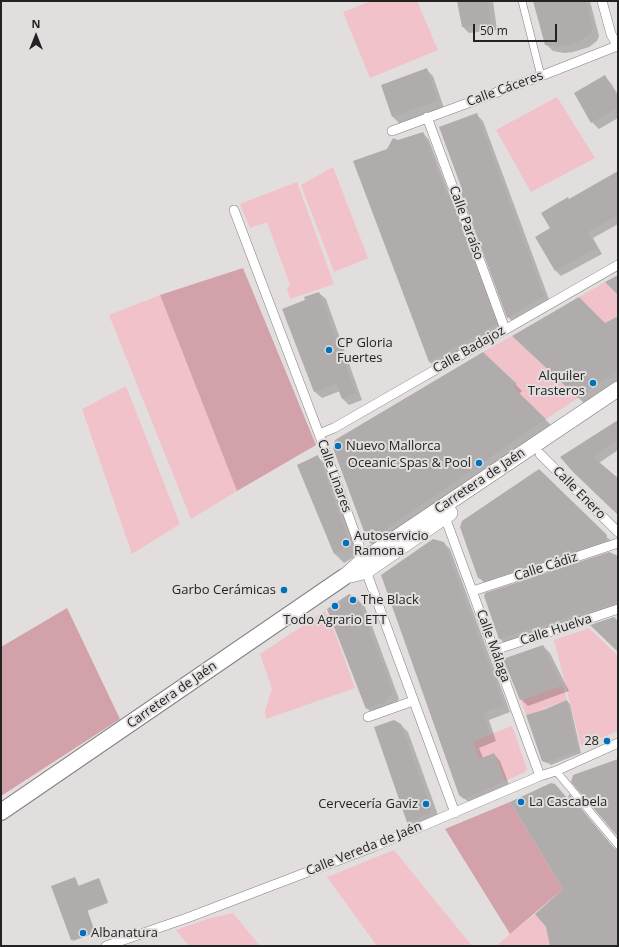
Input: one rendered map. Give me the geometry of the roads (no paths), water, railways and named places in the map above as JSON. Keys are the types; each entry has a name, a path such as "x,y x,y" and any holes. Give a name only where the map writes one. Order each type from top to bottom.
{"highway":[{"name":"Carretera de Jaén","path":"1,812 344,577"}],"main road":[{"name":"Carretera de Jaén","path":"364,565 618,389"},
{"name":"Carretera de Jaén","path":"344,577 445,517 618,401"}],"street":[{"path":"522,1 541,76"},
{"path":"602,1 618,46"},
{"name":"Calle Cáceres","path":"392,131 618,46"},
{"name":"Calle Paraíso","path":"427,118 505,329"},
{"name":"Calle Linares","path":"234,210 319,434 358,542 364,565 455,813"},
{"name":"Calle Badajoz","path":"319,434 334,428 618,265"},
{"name":"Calle Enero","path":"540,454 618,532"},
{"name":"Calle Málaga","path":"445,517 540,776"},
{"name":"Calle Cádiz","path":"473,591 618,543"},
{"name":"Calle Huelva","path":"495,650 616,612"},
{"path":"368,717 413,701"},
{"name":"Calle Vereda de Jaén","path":"106,946 186,918 373,847 617,745"},
{"path":"556,770 618,844"}],"place":[{"name":"CP Gloria Fuertes","path":"329,350"},
{"name":"Alquiler Trasteros","path":"593,383"},
{"name":"Nuevo Mallorca","path":"338,446"},
{"name":"Oceanic Spas & Pool","path":"479,463"},
{"name":"Autoservicio Ramona","path":"346,543"},
{"name":"Garbo Cerámicas","path":"284,590"},
{"name":"The Black","path":"353,600"},
{"name":"Todo Agrario ETT","path":"335,606"},
{"name":"28","path":"607,741"},
{"name":"La Cascabela","path":"521,802"},
{"name":"Cervecería Gaviz","path":"426,804"},
{"name":"Albanatura","path":"83,933"}]}
